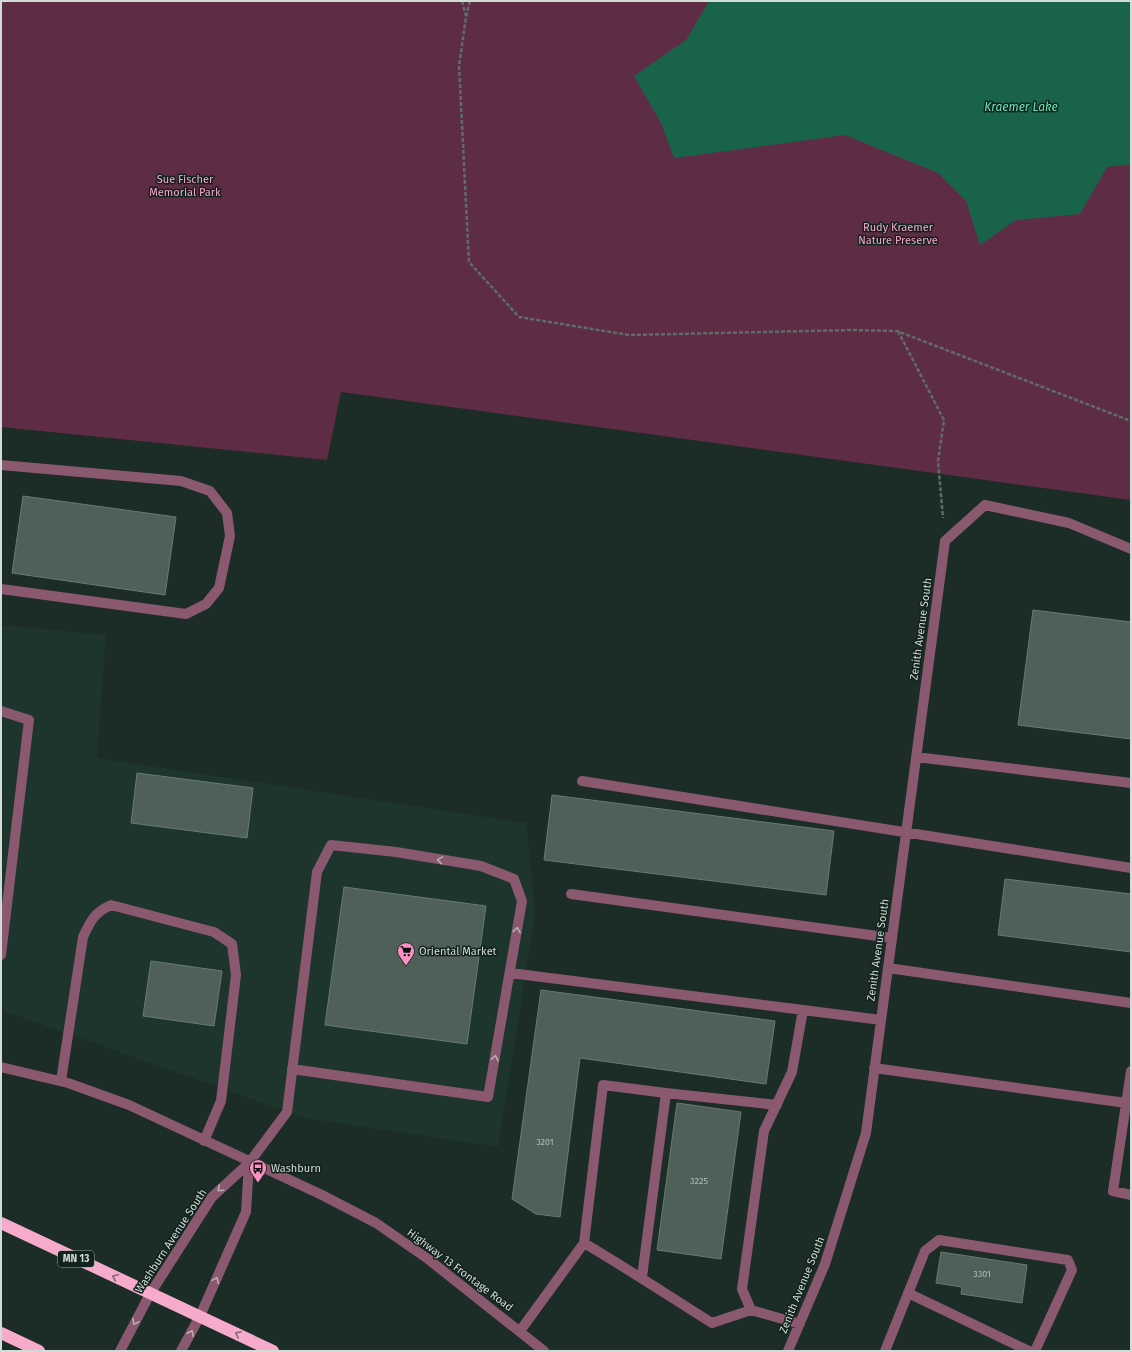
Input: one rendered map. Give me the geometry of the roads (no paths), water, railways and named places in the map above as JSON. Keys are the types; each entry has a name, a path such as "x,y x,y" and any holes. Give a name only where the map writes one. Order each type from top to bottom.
{"highway":[{"name":"MN 13","path":"1,1223 273,1351"},
{"path":"1,1333 39,1351"}],"street":[{"path":"1,465 181,481 210,491 227,513 230,536 219,588 206,604 186,614 1,589"},
{"name":"Zenith Avenue South","path":"788,1351 825,1264 866,1133 944,541 985,505 1069,523 1131,549"},
{"path":"1,711 29,720 1,955"},
{"path":"916,757 1131,783"},
{"path":"582,782 1131,868"},
{"name":"Washburn Avenue South","path":"120,1351 150,1294 212,1197 249,1163 287,1112 316,872 331,845 396,852 481,866 514,879 522,901 510,973"},
{"path":"571,894 892,938"},
{"path":"61,1081 83,937 91,920 99,910 111,905 214,932 232,944 236,975 221,1101 204,1141"},
{"path":"888,968 1131,1003"},
{"path":"292,1069 488,1097 510,973 881,1020"},
{"path":"751,1310 742,1289 764,1131 792,1072 803,1010"},
{"name":"Highway 13 Frontage Road","path":"1,1066 61,1081 129,1105 249,1163 322,1195 376,1223 428,1259 544,1351"},
{"path":"874,1068 1126,1103"},
{"path":"1131,1071 1113,1191 1131,1195"},
{"path":"520,1331 584,1243 603,1085 666,1094 777,1105"},
{"path":"642,1277 666,1094"},
{"path":"182,1351 200,1316 246,1212 249,1163"},
{"path":"885,1351 925,1251 939,1240 1068,1260 1072,1270 1034,1351"},
{"path":"584,1243 642,1277 661,1291 712,1323 751,1310 800,1324"},
{"path":"908,1293 1029,1351"}],"water":[{"name":"Kraemer Lake","path":"709,1 1131,1 1131,164 1107,167 1080,214 1016,220 980,245 966,201 938,173 845,135 674,158 661,123 634,76 686,40"}],"place":[{"name":"Oriental Market","path":"406,966"},
{"name":"Washburn","path":"258,1183"}],"park label":[{"name":"Sue Fischer Memorial Park","path":"185,185"},
{"name":"Rudy Kraemer Nature Preserve","path":"898,233"}]}
